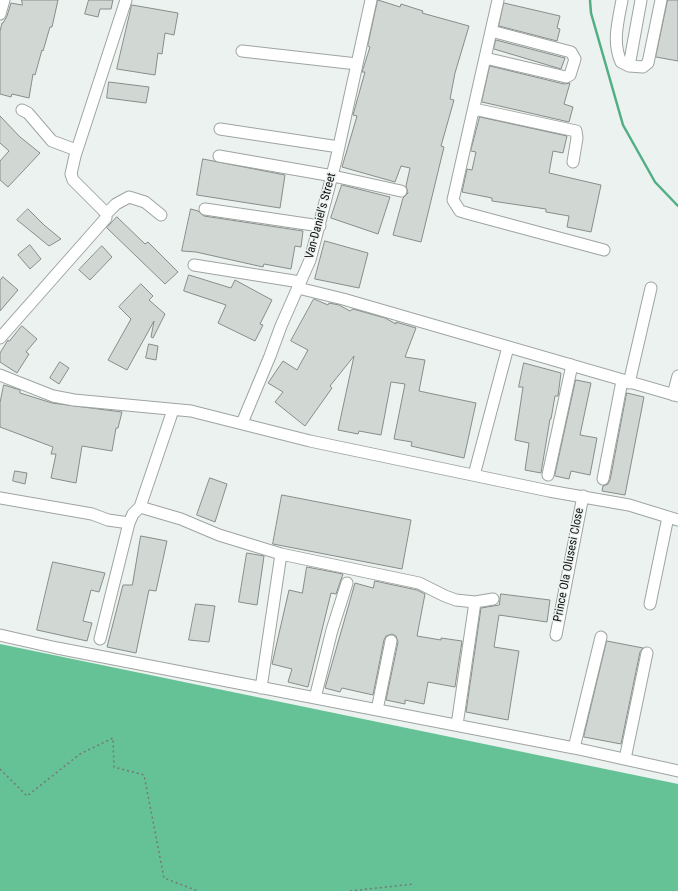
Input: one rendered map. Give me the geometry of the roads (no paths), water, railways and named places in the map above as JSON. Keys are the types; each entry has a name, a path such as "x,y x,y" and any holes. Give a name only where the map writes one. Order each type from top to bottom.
{"street":[{"path":"0,14 4,0"},
{"path":"106,214 73,180 71,174 76,150 126,0"},
{"name":"Van-Daniel’s Street","path":"242,423 281,326 310,260 333,176 371,0"},
{"path":"498,0 453,200 460,211 604,250"},
{"path":"622,0 615,36 617,52 621,62 629,66 643,67 648,63 661,0"},
{"path":"629,66 640,0"},
{"path":"485,58 566,77 570,75 575,59 571,52 491,30"},
{"path":"242,51 357,64"},
{"path":"474,109 576,131 577,138 573,162"},
{"path":"22,110 28,113 52,141 76,150"},
{"path":"220,129 339,147"},
{"path":"219,156 333,176 402,191"},
{"path":"0,338 103,223 106,214 122,199 129,197 146,202 161,215"},
{"path":"205,209 320,226"},
{"path":"194,265 299,285 626,382 676,395 678,376"},
{"path":"602,479 651,288"},
{"path":"474,475 508,347"},
{"path":"548,475 572,365"},
{"path":"0,375 53,396 74,400 191,411 310,441 629,505 673,519 650,604"},
{"path":"100,639 129,522 133,514 140,507 173,410"},
{"name":"Prince Ola Olusesi Close","path":"556,634 583,496"},
{"path":"0,498 92,514 108,520 129,522"},
{"path":"140,507 181,519 219,535 281,554 419,583 456,600 475,602 493,599"},
{"path":"262,688 281,554"},
{"path":"315,698 332,630 348,583"},
{"path":"457,725 475,602"},
{"path":"0,635 262,688 574,748 678,771"},
{"path":"574,748 601,637"},
{"path":"376,710 391,641"},
{"path":"625,759 648,653"}],"waterway":[{"path":"590,0 591,13 623,125 655,182 678,206"}]}
